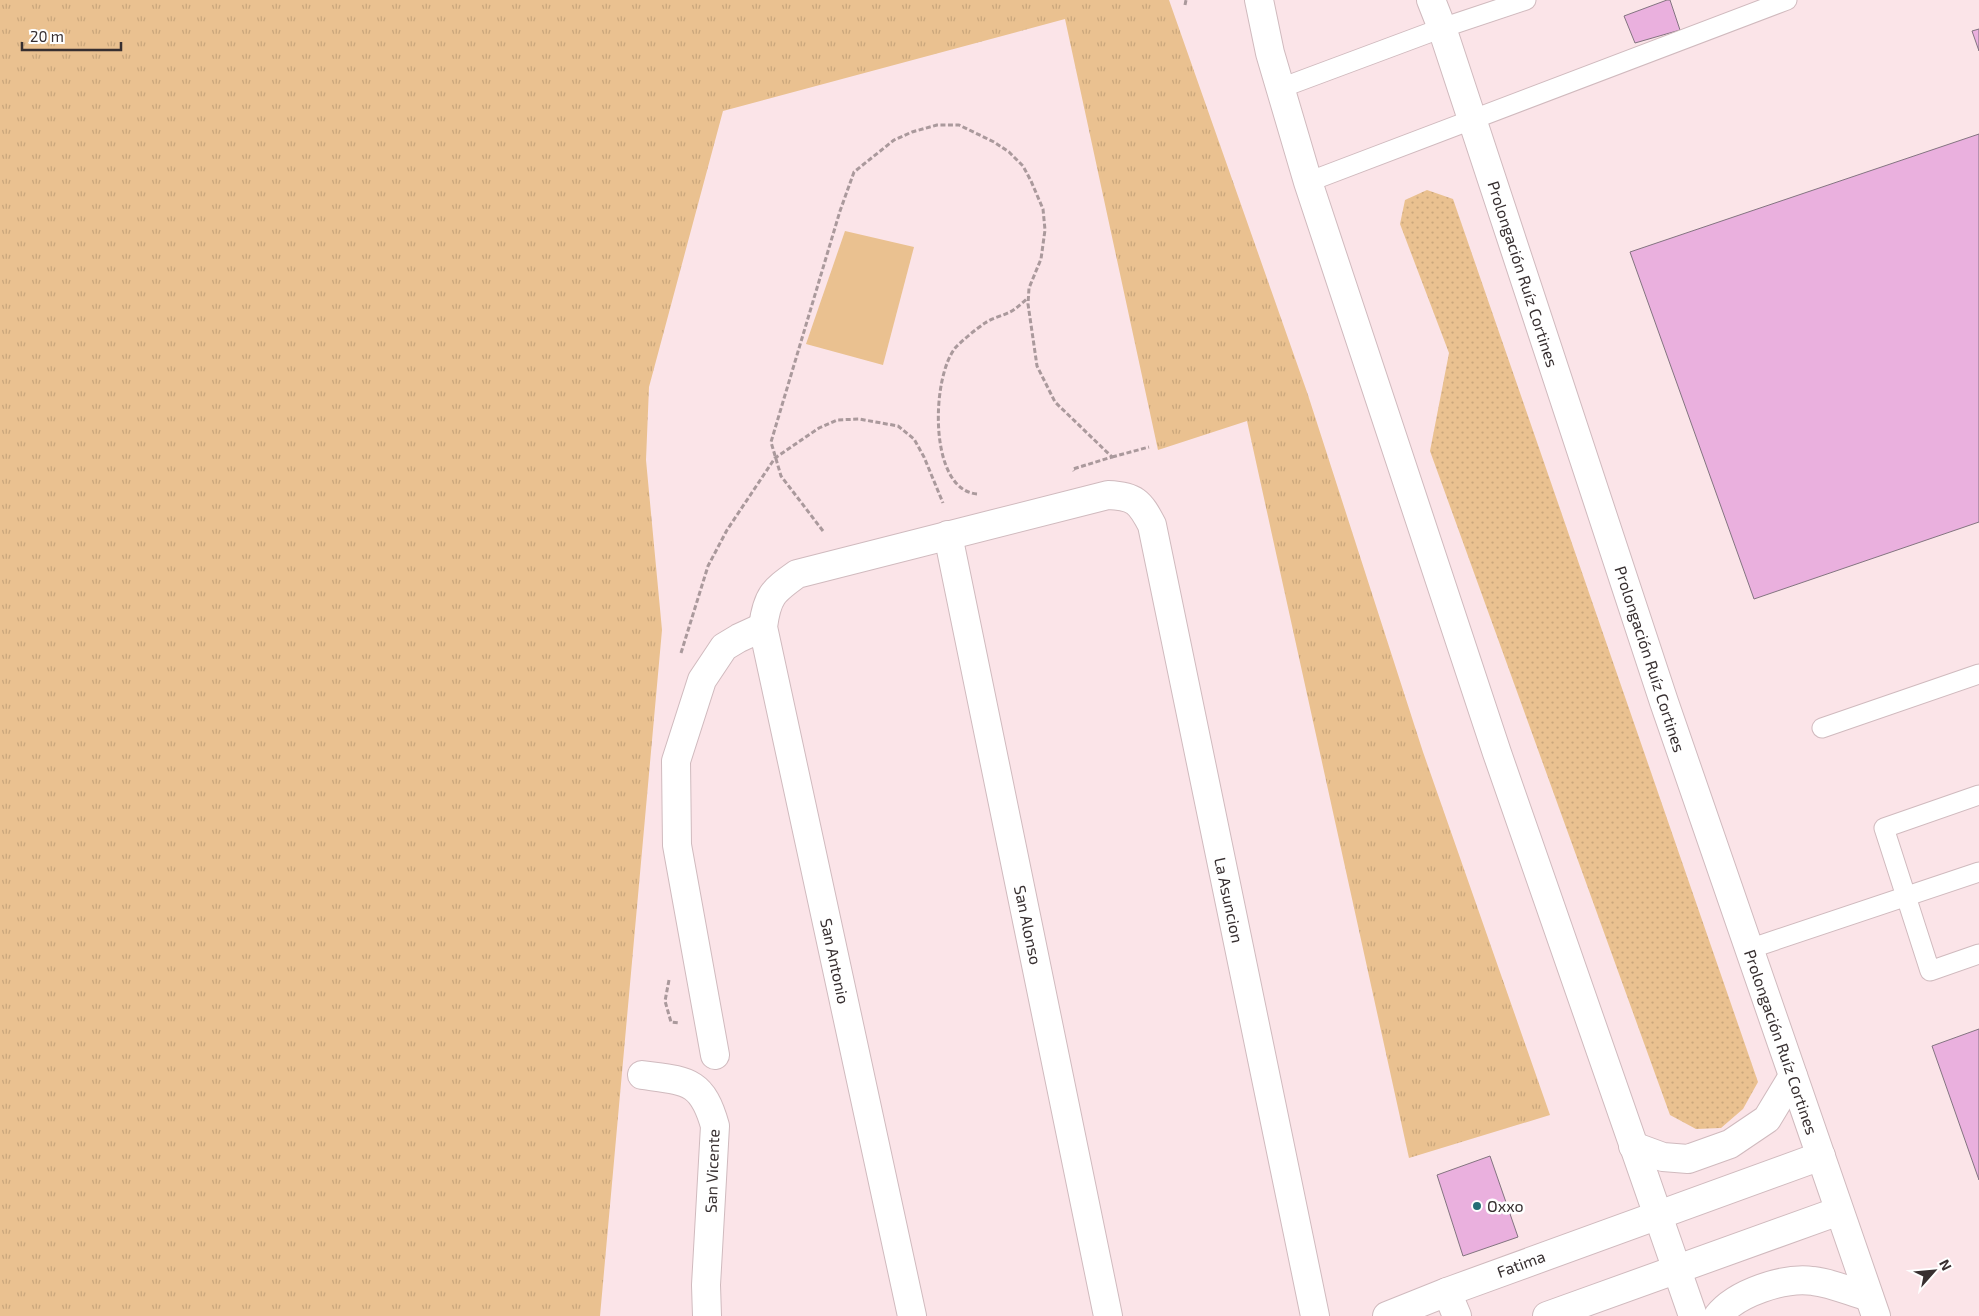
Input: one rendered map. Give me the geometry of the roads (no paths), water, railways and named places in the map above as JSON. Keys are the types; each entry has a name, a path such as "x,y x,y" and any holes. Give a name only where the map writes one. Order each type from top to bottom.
{"street":[{"path":"1259,0 1270,52 1308,182 1497,754 1693,1316"},
{"name":"Prolongación Ruíz Cortines","path":"1431,0 1442,28 1661,692 1872,1306"},
{"name":"La Asuncion","path":"948,535 1108,494 1125,495 1142,506 1152,525 1315,1316"},
{"path":"716,1054 678,845 676,761 702,680 724,647 739,638 765,616 778,587 798,574 948,535"},
{"name":"San Alonso","path":"948,535 1108,1316"},
{"name":"San Antonio","path":"765,616 912,1316"},
{"name":"San Vicente","path":"642,1075 681,1080 698,1090 709,1105 715,1126 706,1285 707,1316"},
{"path":"1633,1146 1663,1157 1688,1159 1730,1144 1767,1119 1793,1076"},
{"name":"Fatima","path":"1387,1316 1452,1304 1657,1214 1821,1156"},
{"path":"1546,1316 1840,1211"},
{"path":"1718,1316 1722,1310 1756,1290 1781,1283 1813,1280 1872,1306"}],"lane":[{"path":"1280,88 1442,28 1526,0"},
{"path":"1308,182 1787,0"},
{"path":"1822,728 1979,674"},
{"path":"1979,795 1884,828 1930,971 1979,954"},
{"path":"1749,949 1979,872"}],"place":[{"name":"Oxxo","path":"1477,1206"}]}
